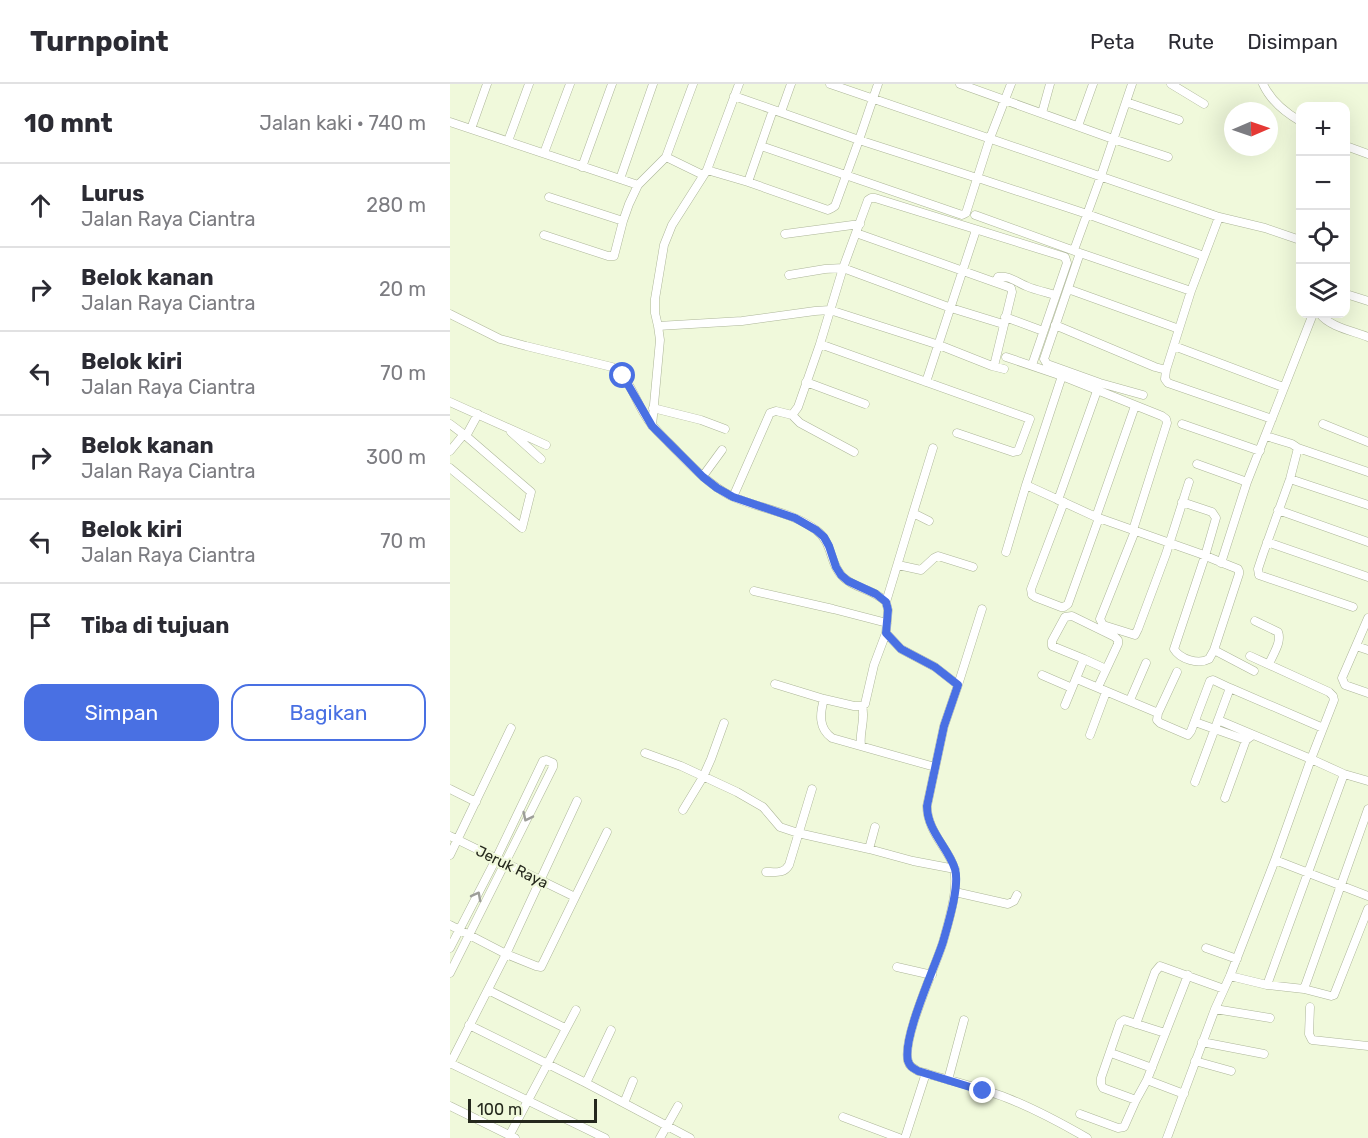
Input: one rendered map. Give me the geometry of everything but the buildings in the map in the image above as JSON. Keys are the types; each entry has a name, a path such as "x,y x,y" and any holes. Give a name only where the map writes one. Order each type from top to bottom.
{"street":[{"path":"471,129 487,84"},
{"path":"508,141 529,84"},
{"path":"544,153 570,84"},
{"path":"582,167 612,84"},
{"path":"620,179 653,84"},
{"path":"544,235 613,257 616,253 623,221 638,185 666,157 693,84"},
{"path":"652,426 660,340 655,299 664,245 672,225 705,172 739,84"},
{"path":"748,182 761,146 791,84"},
{"path":"830,84 1219,217 1265,228 1296,239"},
{"path":"666,157 705,172 748,182 829,210 835,206 878,84"},
{"path":"960,84 1168,157"},
{"path":"761,146 962,215 966,213 990,138 1011,84"},
{"path":"1042,113 1050,84"},
{"path":"1078,126 1093,84"},
{"path":"1032,365 1043,331 1062,291 1077,251 1087,214 1132,84"},
{"path":"1171,84 1204,105"},
{"path":"1263,84 1276,104 1296,118"},
{"path":"734,96 1087,214 1204,256"},
{"path":"1126,102 1179,120"},
{"path":"450,122 638,185"},
{"path":"1350,147 1368,154"},
{"path":"549,197 623,221"},
{"path":"792,415 799,404 856,233 868,201 873,198 1064,256 1067,260 1062,291 1055,326 1044,357 1046,363 1166,419 1167,423 1134,530 1101,616 1103,625 1132,634 1137,633 1189,482"},
{"path":"975,215 1191,291"},
{"path":"1219,217 1191,291 1165,379 1168,383 1272,419"},
{"path":"785,234 860,224"},
{"path":"926,382 976,230"},
{"path":"856,233 1008,286 1011,290 994,366"},
{"path":"789,275 843,268 951,308 1043,331"},
{"path":"996,282 1001,276 1011,278 1025,286 1062,291 1179,329"},
{"path":"1350,295 1368,301"},
{"path":"658,326 742,321 830,310 939,345 1004,369"},
{"path":"450,314 500,339 612,367 619,371 628,382 652,426 703,477 733,497 795,518 816,530 824,537 841,575 886,602"},
{"path":"1221,562 1247,482 1311,318"},
{"path":"1324,318 1368,337"},
{"path":"1055,326 1166,370"},
{"path":"820,344 1030,419 1020,448 1013,452 957,433"},
{"path":"1174,346 1283,387"},
{"path":"1006,357 1099,387 1143,395"},
{"path":"1006,552 1062,376"},
{"path":"806,382 865,404"},
{"path":"1099,387 1031,589 1032,596 1061,607 1068,604 1135,406"},
{"path":"450,402 546,445"},
{"path":"653,408 701,420 725,429"},
{"path":"733,497 770,413 776,411 792,415 800,423 854,452"},
{"path":"450,451 465,435 478,414"},
{"path":"450,424 531,492 522,528 451,470"},
{"path":"1182,424 1260,451"},
{"path":"1323,424 1368,442"},
{"path":"505,426 541,459"},
{"path":"1266,436 1368,472"},
{"path":"862,706 865,704 874,665 886,633 888,610 886,602 933,448"},
{"path":"1298,448 1290,479 1258,569 1260,576 1353,607"},
{"path":"703,477 722,450"},
{"path":"1197,464 1247,482"},
{"path":"1290,479 1368,505"},
{"path":"1026,485 1098,517 1205,556 1238,569 1240,572 1214,650 1209,659 1202,662 1189,660 1174,650 1205,556 1216,521 1212,512 1182,502"},
{"path":"1278,510 1368,542"},
{"path":"913,513 929,521"},
{"path":"1267,542 1368,576"},
{"path":"898,565 921,570 938,556 973,567"},
{"path":"754,591 887,623"},
{"path":"982,609 944,726 928,796 927,815 952,861 957,881 943,940 913,1026 908,1062 913,1069 1019,1103 1087,1138"},
{"path":"1098,687 1118,644 1117,638 1072,616 1065,617 1052,641 1052,646 1106,669"},
{"path":"1368,618 1342,678 1346,685 1368,693"},
{"path":"1255,621 1280,635 1269,664"},
{"path":"886,633 901,649 935,667 958,685"},
{"path":"1356,646 1368,650"},
{"path":"1214,650 1254,671"},
{"path":"1167,1138 1202,1042 1275,860 1334,700 1329,692 1250,656"},
{"path":"1065,705 1084,658"},
{"path":"1130,700 1146,663"},
{"path":"1177,672 1157,718 1158,722 1186,734 1190,734 1211,680 1323,728"},
{"path":"1042,675 1072,688"},
{"path":"1077,679 1158,713"},
{"path":"776,684 824,699 862,706"},
{"path":"1195,782 1230,688"},
{"path":"1090,735 1106,692"},
{"path":"824,699 820,713 825,733 835,739 935,767"},
{"path":"861,745 860,735 864,714 862,706"},
{"path":"1218,720 1344,774 1368,781"},
{"path":"1195,722 1246,740"},
{"path":"683,810 703,777 724,723"},
{"path":"450,855 511,728"},
{"path":"1225,798 1246,740 1253,735"},
{"path":"645,753 681,766 737,792 763,807 780,827 913,861 955,869"},
{"path":"450,948 543,761 553,763 450,973"},
{"path":"1267,985 1344,774"},
{"path":"532,783 542,788"},
{"path":"450,789 476,802"},
{"path":"766,872 786,870 812,789"},
{"path":"576,801 506,954 450,1063 605,1138"},
{"path":"1304,989 1368,809"},
{"path":"869,849 875,827"},
{"path":"450,925 506,954 541,967 607,832"},
{"name":"Jeruk Raya","path":"450,836 575,897"},
{"path":"1275,860 1368,896"},
{"path":"955,892 1008,904 1014,901 1017,895"},
{"path":"1230,976 1331,996 1335,994 1368,909"},
{"path":"1206,948 1237,959"},
{"path":"1136,1024 1158,967 1163,966 1224,989"},
{"path":"897,967 932,975"},
{"path":"1080,1114 1123,1128 1147,1080 1188,975"},
{"path":"488,990 565,1028"},
{"path":"1310,1007 1309,1034 1312,1040 1368,1046"},
{"path":"1215,1009 1269,1018"},
{"path":"450,1106 511,1137 576,1010"},
{"path":"948,1080 964,1020"},
{"path":"1136,1100 1102,1087 1101,1078 1120,1023 1124,1020 1165,1033"},
{"path":"469,1025 690,1138"},
{"path":"586,1083 611,1030"},
{"path":"1202,1042 1264,1054"},
{"path":"1110,1053 1152,1068"},
{"path":"1195,1061 1231,1071"},
{"path":"905,1138 926,1073"},
{"path":"1147,1080 1184,1094"},
{"path":"624,1103 633,1081"},
{"path":"660,1138 678,1106"},
{"path":"843,1118 899,1138"}],"route":[{"path":"623,376 652,426 703,477 733,497 795,518 816,530 824,537 843,578 876,594 886,602 888,610 886,633 897,646 935,667 958,685 944,726 927,806 930,823 952,861 957,881 943,940 913,1026 908,1046 908,1062 913,1069 918,1071 983,1091"}]}
